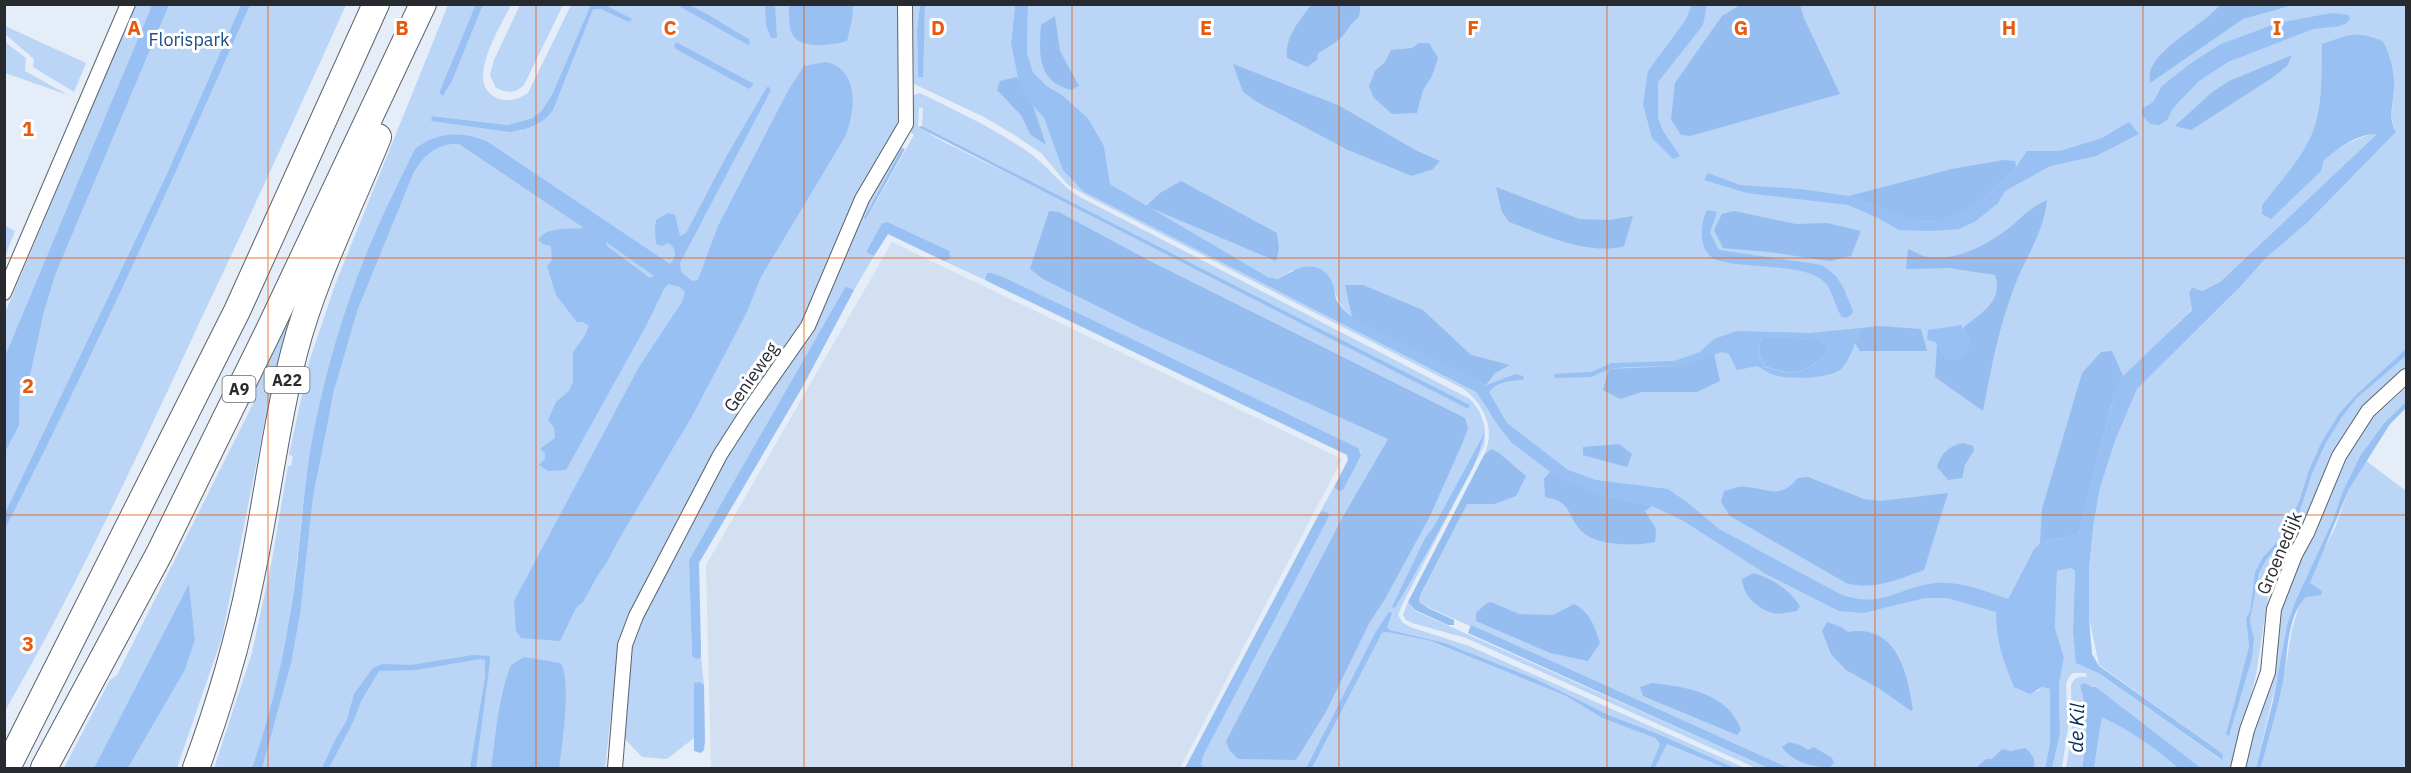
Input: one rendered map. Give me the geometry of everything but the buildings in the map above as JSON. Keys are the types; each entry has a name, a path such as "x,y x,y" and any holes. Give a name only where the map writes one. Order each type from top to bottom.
{"highway":[{"name":"A9","path":"7,768 237,311 376,4"},
{"name":"A9","path":"44,768 159,554 423,4"},
{"name":"A22","path":"196,768 216,715 237,642 252,573 280,412 294,351 316,285 394,98 423,4"},
{"path":"4,755 36,711"}],"street":[{"path":"4,293 128,4"},
{"name":"Genieweg","path":"615,768 625,645 636,616 720,455 808,326 862,199 906,124 905,4"},
{"name":"Groenedijk","path":"2238,768 2247,730 2268,672 2274,609 2295,555 2339,456 2368,411 2406,376"}],"shaded area":[{"path":"476,4 483,5 452,81 443,96 439,93"},
{"path":"681,4 696,8 715,18 749,39 750,44 748,45 679,6"},
{"path":"1312,4 1360,5 1360,10 1358,17 1342,37 1318,53 1317,60 1307,67 1287,58 1287,50 1294,29"},
{"path":"152,5 169,5 56,273 44,311 30,375 20,384 19,426 5,452 5,356"},
{"path":"241,5 250,5 101,334 5,529 5,513 166,176"},
{"path":"591,5 605,5 632,19 629,22 601,9 593,9 553,110 539,123 510,132 431,121 432,116 508,125 532,118 541,112 552,95"},
{"path":"765,5 775,5 777,38 771,38 766,25"},
{"path":"789,5 853,5 847,41 812,45 795,38 789,22"},
{"path":"920,5 925,5 923,77 918,77 917,30"},
{"path":"1015,5 1028,5 1027,53 1033,72 1088,118 1104,146 1110,184 1268,277 1278,279 1300,268 1321,269 1332,282 1337,301 1355,319 1486,385 1515,374 1524,376 1523,380 1499,384 1489,392 1507,423 1568,470 1596,480 1668,489 1719,529 1842,595 1869,600 1936,583 1973,587 2008,599 2034,549 2040,543 2079,534 2118,381 2192,310 2189,293 2192,287 2202,291 2220,282 2377,134 2363,136 2343,146 2324,160 2321,171 2271,219 2262,214 2262,205 2298,159 2314,128 2320,98 2322,44 2358,34 2383,41 2394,75 2391,115 2396,132 2307,223 2267,257 2240,287 2137,389 2115,441 2100,488 2089,568 2092,654 2099,666 2219,751 2223,755 2222,760 2100,674 2076,663 2073,633 2075,571 2071,568 2057,571 2055,628 2064,657 2059,685 2060,734 2052,768 2045,768 2050,743 2050,689 2042,687 2030,694 2014,687 2001,650 1996,612 1947,598 1925,598 1863,613 1839,611 1766,574 1682,520 1652,506 1597,494 1557,477 1512,443 1476,392 1084,192 1063,170 1044,118 1033,106 1019,82 1011,43"},
{"path":"1692,5 1707,5 1703,25 1658,82 1658,118 1663,131 1680,156 1673,159 1652,138 1643,104 1648,71 1685,21"},
{"path":"1740,5 1800,5 1840,94 1690,136 1681,135 1671,119 1675,83 1722,16"},
{"path":"2220,5 2292,5 2243,19 2150,83 2151,69 2163,52"},
{"path":"2332,13 2348,15 2350,18 2347,23 2340,26 2313,29 2228,62 2199,81 2173,108 2167,120 2159,125 2150,124 2142,115 2142,109 2153,102 2162,86 2191,63 2221,44 2278,23"},
{"path":"1055,16 1060,51 1079,86 1071,90 1052,80 1042,65 1041,25"},
{"path":"676,42 754,84 749,89 676,49 674,46"},
{"path":"1419,43 1429,43 1438,58 1432,76 1423,90 1417,113 1392,114 1374,98 1369,86 1375,71 1385,62 1391,50 1412,48"},
{"path":"2292,55 2287,66 2272,78 2191,130 2175,126 2211,93 2229,81"},
{"path":"826,62 837,66 845,73 850,82 853,103 846,135 761,277 746,314 691,418 583,602 576,608 560,641 521,638 516,631 514,601 639,367 682,302 685,292 680,287 668,284 664,289 566,470 548,471 539,465 545,459 545,453 540,449 555,438 554,428 548,420 556,402 569,391 573,382 573,352 589,326 583,322 577,322 556,295 547,266 552,260 551,246 538,240 542,235 553,230 584,228 459,144 444,145 421,162 413,174 357,311 334,391 313,496 300,614 291,663 262,768 252,768 268,718 285,642 294,591 308,463 326,379 348,304 366,255 415,149 432,139 451,135 470,136 488,142 670,264 675,256 674,250 668,243 662,246 656,244 656,220 668,213 675,215 680,236 686,233 726,157 769,87 771,90 680,263 681,272 692,281 698,280 718,226 789,89 804,66","holes":["606,242 654,276 650,278 607,246"]},
{"path":"1233,64 1340,106 1415,150 1440,161 1433,169 1412,176 1348,150 1257,102 1243,92"},
{"path":"1017,77 1033,106 1046,145 1030,134 1021,115 997,90 1000,81"},
{"path":"2129,122 2139,134 2096,156 2050,166 2005,191 1998,203 1976,221 1959,229 1899,230 1848,205 1747,193 1704,180 1708,173 1740,185 1800,189 1849,196 1911,220 1941,221 1976,205 2016,167 2027,151 2060,151 2102,138"},
{"path":"922,126 1470,405 1468,409 918,127"},
{"path":"902,148 905,149 866,219 864,218"},
{"path":"2004,160 2015,161 2016,167 1976,205 1941,221 1911,220 1849,196 1952,169"},
{"path":"1181,181 1277,233 1279,249 1276,261 1146,206 1160,193"},
{"path":"1496,187 1579,219 1609,220 1633,216 1624,246 1596,248 1581,246 1551,238 1509,222 1502,212"},
{"path":"2047,200 2042,223 2004,316 1983,411 1935,377 1937,345 1949,360 1970,342 1963,328 1994,299 1997,284 1995,275 1949,268 1906,269 1908,249 1921,255 1941,258 1963,253 1995,238 2033,208"},
{"path":"1707,210 1717,212 1710,233 1719,250 1822,265 1836,276 1844,289 1853,311 1851,315 1846,318 1842,317 1828,286 1810,274 1785,268 1730,263 1713,258 1704,247 1702,240 1704,217"},
{"path":"1049,211 1059,212 1156,264 1465,418 1468,428 1463,442 1430,516 1384,601 1370,622 1326,712 1296,760 1238,759 1230,751 1226,741 1342,518 1388,439 1139,327 1043,279 1030,269"},
{"path":"1734,211 1796,224 1827,223 1861,231 1851,256 1830,261 1723,248 1714,230 1722,214"},
{"path":"887,222 949,251 951,258 944,261 888,234 874,256 866,252 882,223"},
{"path":"892,242 1342,459 1180,768 711,768 706,565"},
{"path":"987,273 1005,278 1358,448 1361,455 1343,490 1339,491 1334,487 1348,460 1347,455 985,280"},
{"path":"1345,285 1363,285 1423,310 1471,355 1510,365 1495,373 1486,385 1358,322 1352,317"},
{"path":"846,286 854,290 803,386 699,563 701,657 697,659 692,656 689,560"},
{"path":"1961,325 1970,342 1967,354 1962,359 1949,360 1935,342 1927,340 1928,330"},
{"path":"1879,326 1921,329 1927,351 1860,351 1855,343 1861,328"},
{"path":"1861,328 1843,367 1838,371 1821,376 1781,377 1757,366 1737,370 1729,354 1722,352 1678,366 1609,369 1591,377 1555,378 1554,374 1591,372 1612,363 1674,361 1700,352 1714,339 1737,331 1810,333","holes":["1763,337 1817,339 1826,346 1828,353 1805,370 1791,373 1763,366 1765,365 1758,351"]},
{"path":"1763,337 1817,339 1826,346 1828,353 1804,370 1782,371 1762,365 1765,364 1759,351"},
{"path":"2406,349 2406,356 2357,398 2342,417 2326,443 2312,474 2297,520 2259,573 2250,621 2254,638 2252,658 2229,736 2226,734 2249,646 2246,618 2250,611 2255,572 2263,557 2285,533 2321,443 2338,415"},
{"path":"2112,351 2124,378 2118,382 2079,534 2040,543 2042,509 2082,373 2101,352"},
{"path":"1714,354 1720,381 1697,392 1642,392 1620,399 1603,390 1609,369 1678,366"},
{"path":"2406,402 2406,408 2390,424 2349,489 2310,583 2322,591 2321,595 2306,597 2299,605 2291,626 2278,704 2261,768 2256,768 2273,701 2287,626 2295,602 2360,456 2384,423"},
{"path":"1484,433 1470,474 1411,581 1395,608 1392,607 1425,538 1434,526"},
{"path":"1963,443 1973,446 1974,450 1965,465 1962,478 1948,480 1937,467 1939,462 1946,451"},
{"path":"1619,444 1632,454 1627,467 1583,455 1583,447"},
{"path":"1491,449 1526,476 1516,496 1494,504 1467,504 1420,595 1419,602 1454,620 1454,625 1448,625 1415,610 1408,602 1484,455"},
{"path":"1550,472 1597,494 1652,506 1645,511 1656,529 1655,542 1613,544 1584,534 1563,504 1545,497 1544,479"},
{"path":"1808,477 1864,499 1880,501 1948,493 1924,570 1876,585 1846,583 1730,516 1721,502 1724,491 1738,487 1770,491 1783,490 1798,478"},
{"path":"1323,511 1329,516 1204,754 1201,764 1203,767 1211,768 1185,768 1319,514"},
{"path":"1754,573 1786,590 1800,606 1797,611 1776,614 1756,605 1748,596 1742,579"},
{"path":"189,584 195,640 185,670 128,768 94,768"},
{"path":"1491,602 1519,614 1553,615 1574,604 1588,616 1600,643 1588,661 1550,653 1476,621 1476,613"},
{"path":"1389,612 1392,613 1387,627 1390,630 1445,643 1536,679 1611,716 1735,768 1725,768 1667,744 1655,768 1650,768 1660,744 1655,738 1602,718 1566,696 1431,641 1387,632 1382,633 1312,768 1306,768 1375,633"},
{"path":"1827,622 1848,632 1864,631 1878,635 1888,643 1896,653 1907,680 1913,709 1911,711 1880,689 1846,670 1831,654 1822,631"},
{"path":"1471,625 1789,768 1768,768 1468,633"},
{"path":"473,655 490,656 476,768 470,768 485,678 485,660 480,659 416,670 379,671 361,701 354,720 329,768 322,768 347,720 354,694 373,668 382,664 411,665"},
{"path":"524,657 560,663 564,670 566,696 559,768 491,768 503,690 511,665"},
{"path":"700,682 704,685 705,741 704,750 701,753 694,751 694,683"},
{"path":"1652,683 1705,694 1727,708 1741,730 1737,735 1643,696 1640,687"},
{"path":"2084,683 2096,687 2201,768 2178,768 2142,740 2102,717 2094,768 2082,768 2086,727 2085,706 2080,686"},
{"path":"1789,742 1808,750 1814,747 1832,758 1834,763 1830,767 1824,767 1797,760 1782,747"},
{"path":"2025,748 2033,757 2034,768 1976,768 1986,759 1992,759 2002,749 2011,751"}],"green space":[{"path":"135,5 152,5 5,356 5,313"},
{"name":"Florispark","path":"169,5 241,5 166,176 5,513 5,452 19,426 20,384 56,273"},
{"path":"250,5 346,5 128,475 56,618 5,711 5,529 143,240"},
{"path":"448,5 476,5 439,93 443,96 452,81 483,5 511,5 493,40 484,68 483,81 487,91 497,98 509,100 517,99 528,93 571,5 900,5 903,105 897,127 820,290 619,642 605,768 262,768 282,662 252,768 214,768 252,653 272,560 288,466 291,466 293,456 289,455 309,362 335,285","holes":["433,116 508,125 534,117 521,131 431,118","363,266 321,450 288,628 307,473 316,420 337,342"]},
{"path":"520,5 563,5 524,85 517,90 507,92 496,88 490,75 494,60"},
{"path":"910,5 920,5 917,30 918,77 922,77 925,5 1015,5 1011,43 1033,106 1044,118 1054,145 1084,192 1476,392 1490,414 1507,423 1488,392 1500,384 1523,380 1524,376 1515,374 1486,385 1358,322 1341,304 1331,281 1292,270 1278,279 1268,277 1110,184 1104,146 1088,118 1033,72 1027,53 1028,5 2406,5 2406,349 2338,415 2321,443 2285,533 2263,557 2255,572 2250,611 2246,618 2249,646 2226,733 2254,638 2250,621 2259,573 2297,520 2312,474 2326,443 2342,417 2357,398 2406,356 2406,368 2355,417 2343,436 2329,461 2302,527 2268,596 2256,675 2232,768 2201,768 2096,687 2080,686 2085,706 2086,727 2082,768 2066,768 2072,732 2071,685 2077,678 2087,677 2086,673 2073,673 2066,684 2068,727 2062,768 2052,768 2060,734 2059,685 2064,657 2055,628 2057,571 2071,568 2075,571 2073,633 2077,663 2100,674 2221,760 2219,751 2099,665 2089,618 2089,568 2094,521 2100,488 2115,441 2137,389 2240,287 2267,257 2307,223 2396,132 2392,115 2394,75 2386,46 2383,41 2373,37 2352,34 2322,45 2320,98 2317,119 2310,139 2298,159 2262,205 2333,152 2363,137 2378,133 2220,282 2202,291 2192,287 2189,293 2192,309 2124,378 2079,534 2040,543 2034,549 2008,599 2037,692 2042,687 2050,689 2050,743 2045,768 1789,768 1414,601 1491,449 1484,455 1489,437 1488,428 1478,403 1464,389 1089,197 1068,185 1041,153 1016,136 984,117 914,84"},
{"path":"5,26 86,63 74,92 33,67 34,59 5,34"},
{"path":"5,42 26,58 25,71 68,95 5,73"},
{"path":"920,93 977,121 1018,145 1080,197 1470,399 1483,421 1484,446 1402,605 1398,615 1402,622 1410,627 1469,646 1745,768 1735,768 1611,716 1536,679 1445,643 1390,630 1387,623 1375,633 1306,768 1202,767 1204,754 1328,514 1319,514 1334,487 1342,490 1361,452 992,273 985,280 944,261 951,254 887,222 882,223 866,252 874,256 854,290 847,286 689,560 692,656 701,657 704,685 700,682 694,683 694,738 667,759 642,757 624,738 635,630 739,432 763,399 896,147 902,148 864,218 867,218 914,135 909,131 913,95","holes":["919,107 923,108 922,126 1470,405 1468,409 1126,232 944,142 918,127","1059,212 1156,264 1463,442 1326,712 1296,759 1226,741 1342,518 1388,439","1482,436 1482,446 1475,463 1395,608 1393,607 1425,538 1434,526"]},
{"path":"5,226 15,231 5,256"},
{"path":"308,280 270,412 266,415 222,637 177,768 128,768 185,670 195,640 189,585 94,768 64,768 110,680 117,675 254,402 251,398"},
{"path":"2406,388 2406,402 2384,423 2360,456 2295,602 2256,768 2244,768 2258,718 2278,606 2336,473 2368,422"},
{"path":"2365,460 2406,491 2406,768 2261,768 2283,682 2292,629 2300,603 2306,597 2313,595 2309,584 2316,564 2335,528 2349,489"},
{"path":"1408,602 1415,611 1768,768 1756,768 1466,638 1412,623 1403,615"},
{"path":"1382,633 1431,641 1566,696 1602,718 1655,738 1660,744 1650,768 1312,768"},
{"path":"2102,716 2142,739 2178,768 2094,768"},
{"path":"1667,744 1725,768 1655,768"}],"water label":[{"name":"de Kil","path":"2076,728"}]}
